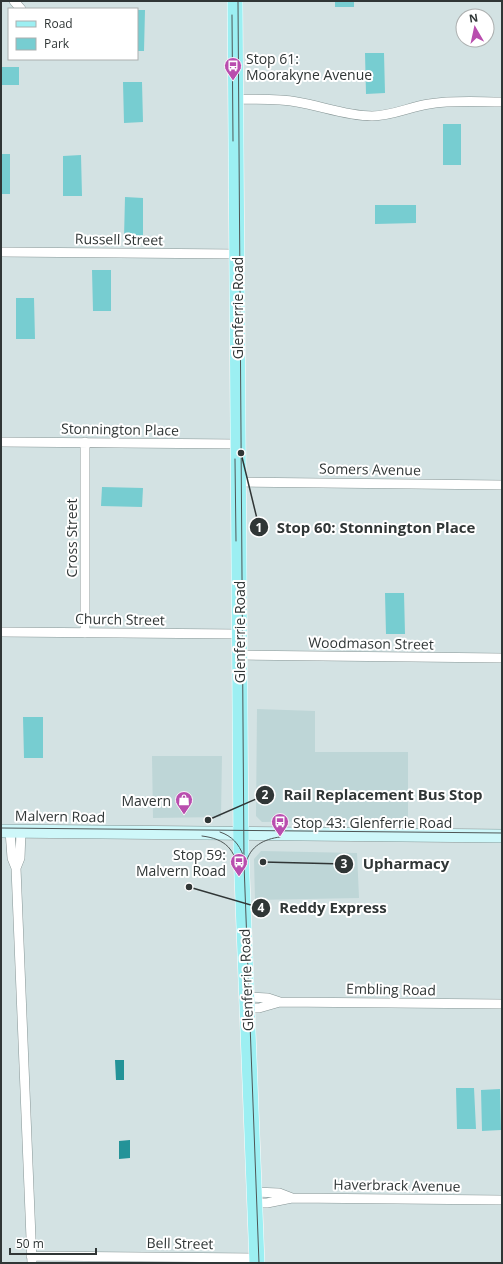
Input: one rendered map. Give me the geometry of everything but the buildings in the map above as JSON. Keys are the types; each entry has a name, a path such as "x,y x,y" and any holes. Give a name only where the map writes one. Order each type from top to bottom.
{"main road":[{"name":"Glenferrie Road","path":"235,1 241,834 246,1003 257,1261"},
{"name":"Malvern Road","path":"10,831 502,836"}],"street":[{"path":"236,99 271,99 296,102 344,114 373,116 388,114 428,104 502,102"},
{"name":"Russell Street","path":"1,252 237,254"},
{"name":"Stonnington Place","path":"1,442 238,444"},
{"name":"Cross Street","path":"85,442 85,633"},
{"name":"Somers Avenue","path":"238,482 502,485"},
{"name":"Church Street","path":"1,632 239,634"},
{"name":"Woodmason Street","path":"239,655 502,658"},
{"path":"10,831 20,858 16,868 32,1260"},
{"name":"Embling Road","path":"246,1003 260,1008 280,1002 502,1004"},
{"name":"Haverbrack Avenue","path":"254,1198 267,1203 292,1198 502,1200"},
{"name":"Bell Street","path":"32,1260 257,1261"}],"shaded area":[{"path":"257,709 315,711 315,752 408,752 408,819 262,822 256,816"},
{"path":"152,756 222,756 221,817 153,818"},
{"path":"261,851 357,853 359,898 255,900 254,859"},
{"path":"115,1060 124,1060 124,1080 116,1080"},
{"path":"130,1140 130,1158 119,1159 119,1141"}],"green space":[{"path":"335,1 354,1 354,7 335,7"},
{"path":"138,10 145,10 144,51 138,51"},
{"path":"365,53 384,53 385,93 366,94"},
{"path":"1,67 19,67 19,85 1,85"},
{"path":"123,82 142,82 143,122 124,123"},
{"path":"443,124 461,124 461,165 443,165"},
{"path":"1,154 10,154 10,194 1,194"},
{"path":"81,155 82,196 63,196 63,156"},
{"path":"125,197 143,198 143,238 124,238"},
{"path":"375,205 416,205 416,223 375,224"},
{"path":"92,270 111,270 111,311 93,311"},
{"path":"16,298 34,298 35,339 16,339"},
{"path":"102,487 143,488 142,507 101,506"},
{"path":"385,593 404,593 405,634 386,634"},
{"path":"23,717 43,717 43,758 24,758"},
{"path":"456,1088 474,1088 476,1129 457,1129"},
{"path":"500,1089 501,1130 482,1131 481,1090"}],"tram line":[{"path":"238,1 244,864 259,1263"},
{"path":"232,15 233,141"},
{"path":"235,459 236,541"},
{"path":"1,828 502,833"},
{"path":"220,832 234,841 243,855"},
{"path":"202,836 210,837 228,847 235,858 239,873"},
{"path":"246,863 251,852 258,844 280,837"}],"place":[{"name":"Stop 61: Moorakyne Avenue","path":"233,81"},
{"name":"Stop 60: Stonnington Place","path":"241,453"},
{"name":"Mavern","path":"184,815"},
{"name":"Rail Replacement Bus Stop","path":"208,820"},
{"name":"Stop 43: Glenferrie Road","path":"280,837"},
{"name":"Upharmacy","path":"263,862"},
{"name":"Stop 59: Malvern Road","path":"239,877"},
{"name":"Reddy Express","path":"189,887"}]}
